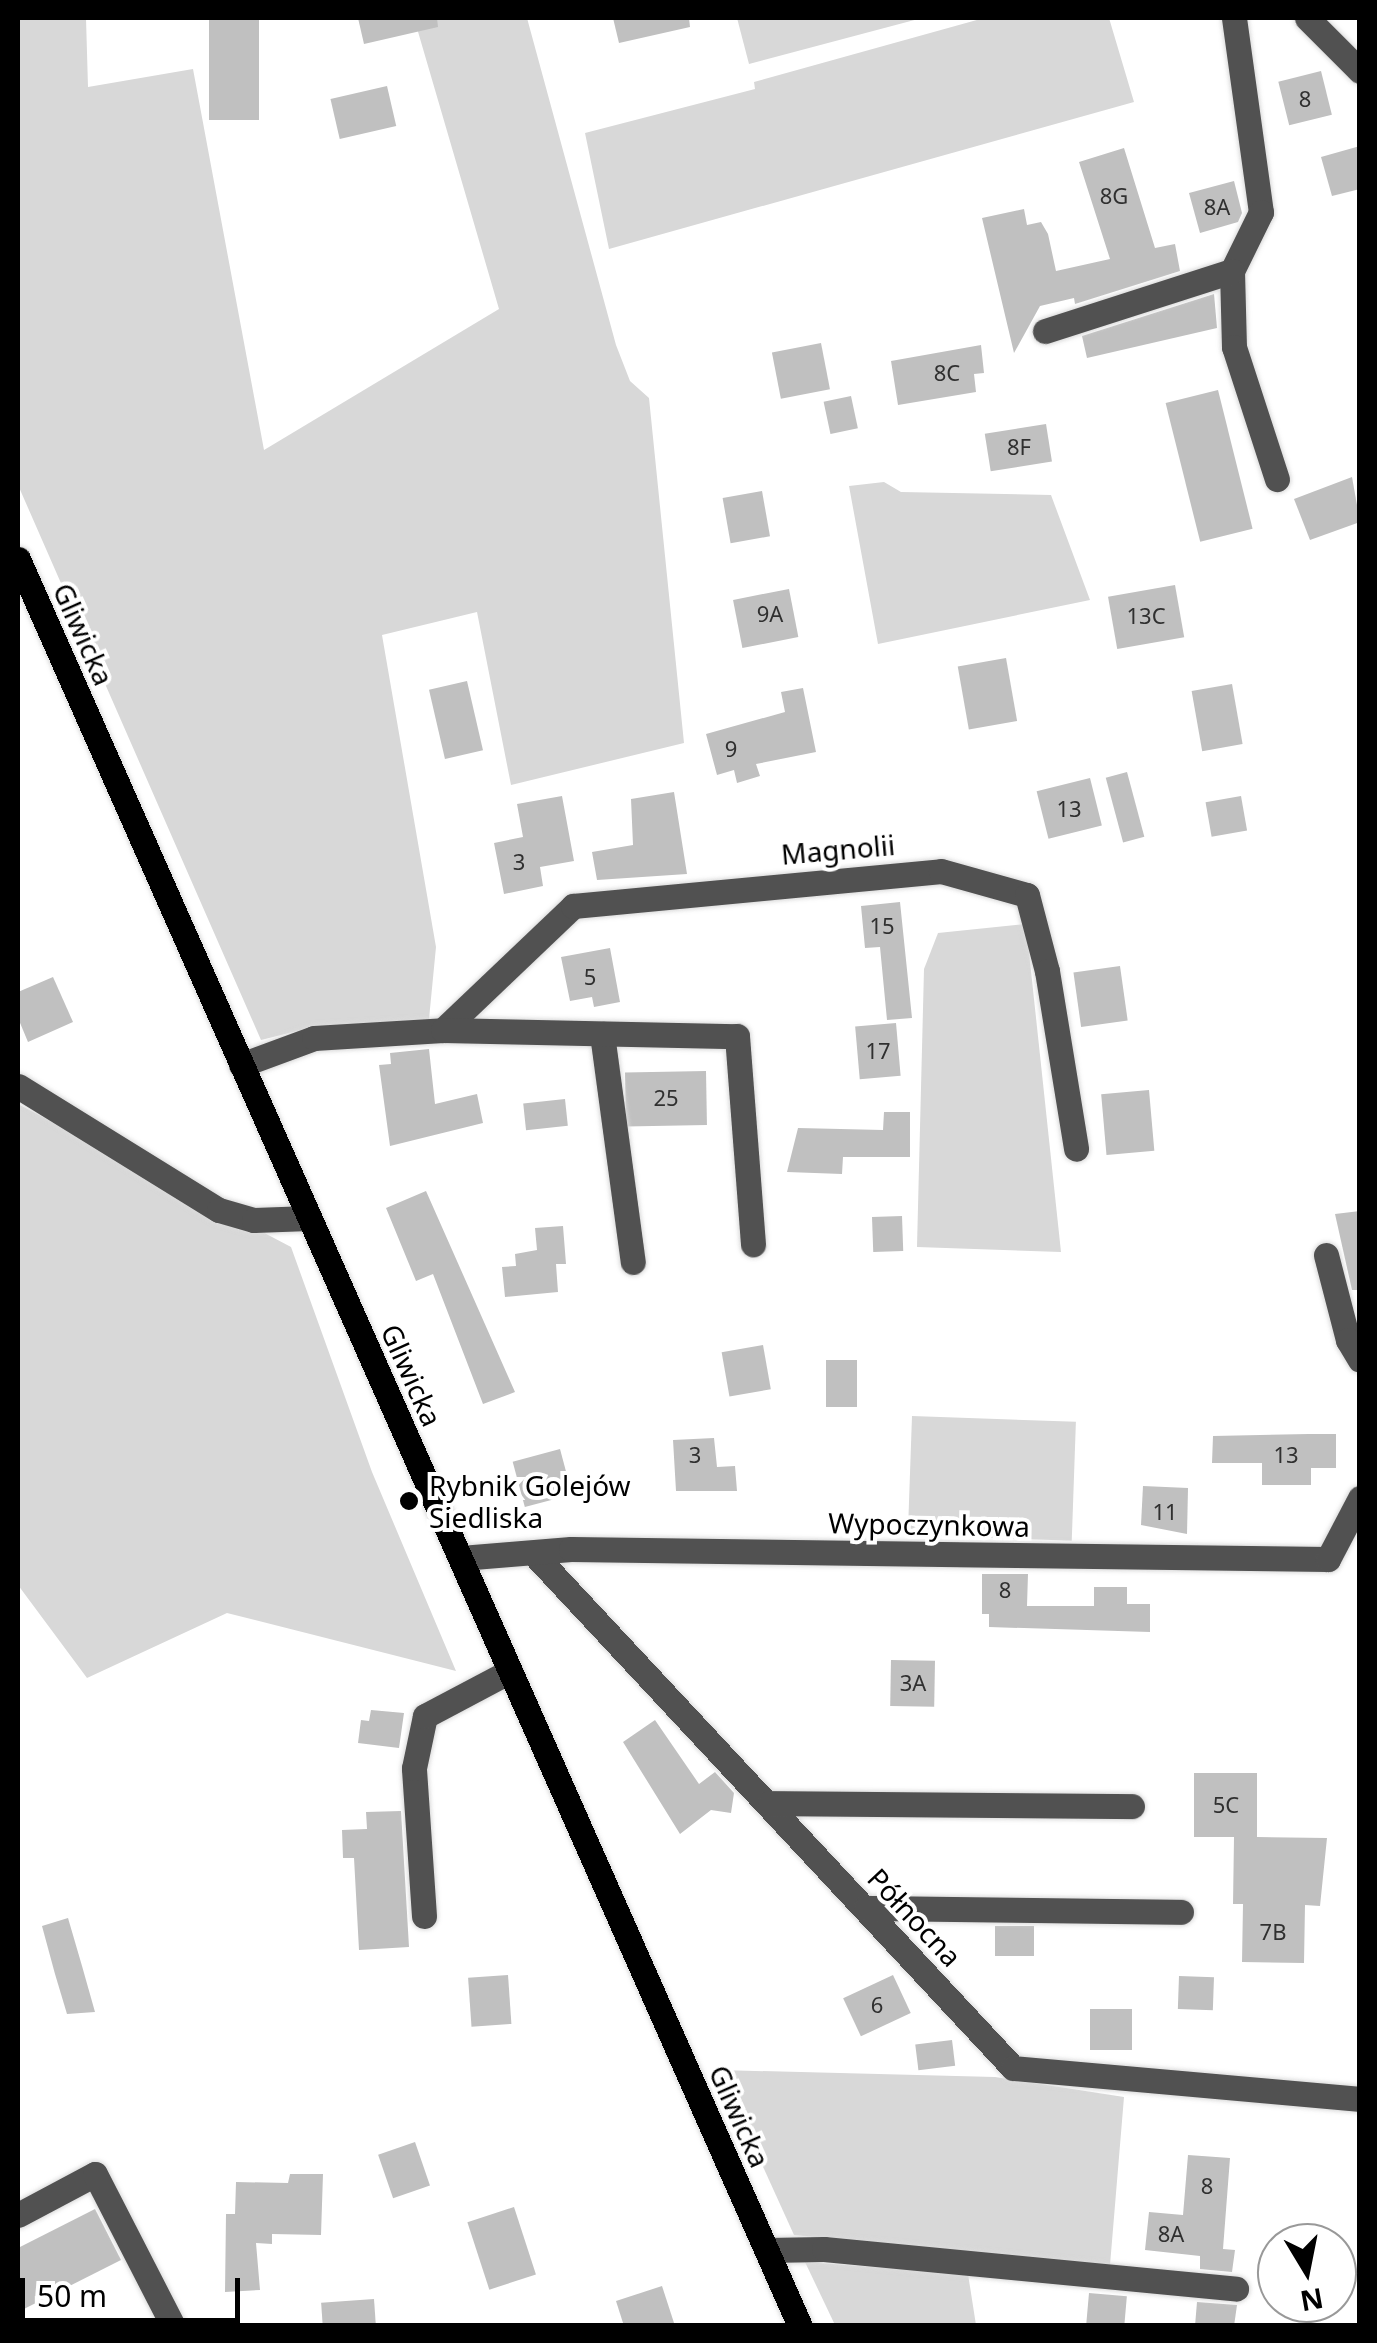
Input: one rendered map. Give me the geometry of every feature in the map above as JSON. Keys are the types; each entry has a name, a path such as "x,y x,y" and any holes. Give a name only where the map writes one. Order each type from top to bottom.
{"main road":[{"name":"Gliwicka","path":"18,559 800,2326"}],"street":[{"path":"1234,18 1260,212 1232,271 1234,348 1277,479"},
{"path":"1307,18 1360,71"},
{"path":"1045,331 1232,271"},
{"name":"Magnolii","path":"444,1030 574,906 941,871 1027,895 1047,971 1076,1149"},
{"path":"241,1065 314,1038 444,1030 737,1036 753,1244"},
{"path":"602,1034 633,1262"},
{"path":"18,1086 219,1210 254,1220 309,1218"},
{"path":"1326,1255 1348,1340 1360,1360"},
{"name":"Wypoczynkowa","path":"461,1558 533,1553 1328,1559 1360,1498"},
{"name":"Północna","path":"533,1553 1013,2068 1360,2099"},
{"path":"424,1916 414,1768 425,1716 510,1671"},
{"path":"770,1803 1132,1806"},
{"path":"866,1908 1181,1912"},
{"path":"18,2215 95,2174 172,2323"},
{"path":"767,2250 824,2249 1236,2289"}],"shaded area":[{"path":"18,18 86,18 88,87 193,69 264,450 499,309 414,18 527,18 616,345 630,381 649,398 684,743 511,785 477,612 382,635 436,947 429,1019 309,1028 261,1040 18,485"},
{"path":"737,18 922,18 749,64"},
{"path":"984,18 1109,18 1134,102 609,249 585,133 755,89 754,82"},
{"path":"884,482 901,492 1051,495 1090,600 878,644 849,486"},
{"path":"1026,924 1061,1252 917,1247 924,969 938,933"},
{"path":"18,1104 291,1247 372,1472 456,1671 227,1613 87,1678 18,1585"},
{"path":"912,1416 1076,1422 1072,1541 908,1535"},
{"path":"719,2070 995,2077 1124,2097 1110,2265 794,2235"},
{"path":"805,2262 968,2274 976,2325 835,2325"}],"building":[{"path":"209,18 259,18 259,120 209,120"},
{"path":"358,18 437,18 438,27 364,44"},
{"path":"613,18 689,18 690,27 619,43"},
{"path":"1321,71 1332,115 1289,125 1278,82"},
{"path":"387,86 396,126 340,139 330,99"},
{"path":"1360,146 1360,189 1332,196 1321,157"},
{"path":"1124,148 1155,248 1175,244 1180,271 1075,304 1074,298 1040,306 1014,353 982,218 1024,209 1027,225 1041,222 1048,234 1056,271 1110,259 1079,162"},
{"path":"1234,181 1242,213 1238,222 1200,233 1189,193"},
{"path":"1214,294 1217,328 1087,358 1082,336"},
{"path":"821,343 830,389 781,399 772,353"},
{"path":"981,345 984,373 974,374 976,392 898,405 891,361"},
{"path":"1218,390 1253,529 1200,542 1166,403"},
{"path":"851,396 858,428 830,434 824,402"},
{"path":"1046,424 1052,462 991,471 985,434"},
{"path":"1352,477 1360,522 1310,540 1294,499"},
{"path":"762,491 770,536 731,543 723,498"},
{"path":"1175,585 1184,637 1117,649 1108,597"},
{"path":"789,589 798,637 742,648 733,600"},
{"path":"1006,658 1017,721 969,730 958,667"},
{"path":"467,681 483,750 445,759 429,690"},
{"path":"1232,684 1243,744 1202,751 1192,691"},
{"path":"803,688 816,752 756,764 760,776 737,783 734,770 717,775 706,734 785,712 781,692"},
{"path":"1127,772 1144,837 1123,842 1106,778"},
{"path":"1090,778 1102,826 1048,839 1037,791"},
{"path":"674,792 687,874 597,880 592,852 633,845 631,799"},
{"path":"562,796 574,861 540,867 543,886 504,894 494,843 523,837 517,804"},
{"path":"1241,796 1247,830 1212,837 1206,802"},
{"path":"900,902 912,1018 887,1020 880,947 865,948 861,906"},
{"path":"610,948 620,1002 594,1007 592,997 570,1001 561,957"},
{"path":"1120,966 1128,1020 1081,1027 1073,973"},
{"path":"53,977 73,1022 28,1042 18,1018 18,992"},
{"path":"896,1023 901,1076 860,1079 855,1027"},
{"path":"429,1049 435,1104 477,1094 483,1123 390,1146 379,1065 391,1064 390,1053"},
{"path":"706,1071 707,1125 626,1126 625,1072"},
{"path":"1149,1090 1154,1151 1106,1155 1101,1094"},
{"path":"565,1099 568,1126 526,1130 523,1103"},
{"path":"884,1112 910,1112 910,1157 843,1157 842,1174 787,1172 798,1128 883,1130"},
{"path":"426,1191 515,1392 483,1404 433,1274 416,1281 386,1208"},
{"path":"1360,1211 1360,1290 1352,1290 1335,1214"},
{"path":"902,1216 903,1251 873,1252 872,1217"},
{"path":"563,1226 566,1264 556,1264 558,1292 505,1297 502,1267 516,1266 515,1254 537,1250 535,1228"},
{"path":"763,1345 771,1389 729,1397 722,1352"},
{"path":"826,1360 857,1360 857,1407 826,1407"},
{"path":"1336,1434 1336,1468 1311,1468 1311,1485 1262,1485 1262,1463 1212,1463 1213,1436"},
{"path":"714,1438 717,1467 735,1466 737,1491 676,1491 673,1440"},
{"path":"560,1449 572,1494 525,1507 513,1462"},
{"path":"1143,1486 1188,1488 1187,1534 1141,1525"},
{"path":"982,1574 1028,1574 1027,1606 1094,1606 1094,1587 1127,1587 1127,1604 1150,1604 1150,1632 989,1627 989,1614 982,1614"},
{"path":"891,1660 935,1661 934,1707 890,1706"},
{"path":"371,1710 404,1713 399,1748 358,1743 361,1720 369,1721"},
{"path":"655,1720 699,1784 715,1772 734,1793 731,1813 711,1810 680,1834 623,1742"},
{"path":"1194,1773 1257,1773 1257,1837 1327,1838 1320,1906 1305,1905 1304,1963 1242,1962 1243,1904 1233,1904 1234,1837 1194,1837"},
{"path":"401,1811 409,1947 359,1950 354,1858 343,1858 342,1830 367,1829 366,1812"},
{"path":"68,1918 95,2012 67,2014 55,1974 42,1926"},
{"path":"995,1926 1034,1926 1034,1956 995,1956"},
{"path":"508,1975 511,2024 472,2027 468,1978"},
{"path":"893,1975 911,2013 861,2036 843,1998"},
{"path":"1179,1976 1214,1977 1213,2010 1178,2009"},
{"path":"1090,2009 1132,2009 1132,2050 1090,2050"},
{"path":"952,2040 955,2066 918,2070 915,2045"},
{"path":"415,2142 430,2185 393,2198 378,2155"},
{"path":"1188,2155 1230,2158 1223,2249 1235,2250 1232,2272 1200,2269 1200,2256 1145,2250 1149,2212 1183,2215"},
{"path":"290,2174 323,2174 321,2235 272,2234 272,2244 256,2243 260,2290 225,2292 226,2214 235,2214 236,2182 288,2183"},
{"path":"514,2207 536,2275 489,2290 467,2222"},
{"path":"95,2209 121,2260 18,2312 18,2248"},
{"path":"662,2286 675,2326 624,2326 616,2301"},
{"path":"1089,2293 1127,2296 1124,2326 1086,2326"},
{"path":"374,2299 376,2326 323,2326 321,2303"},
{"path":"1197,2302 1237,2305 1234,2326 1195,2326"}],"place":[{"name":"Rybnik Golejów Siedliska","path":"409,1501"}]}
